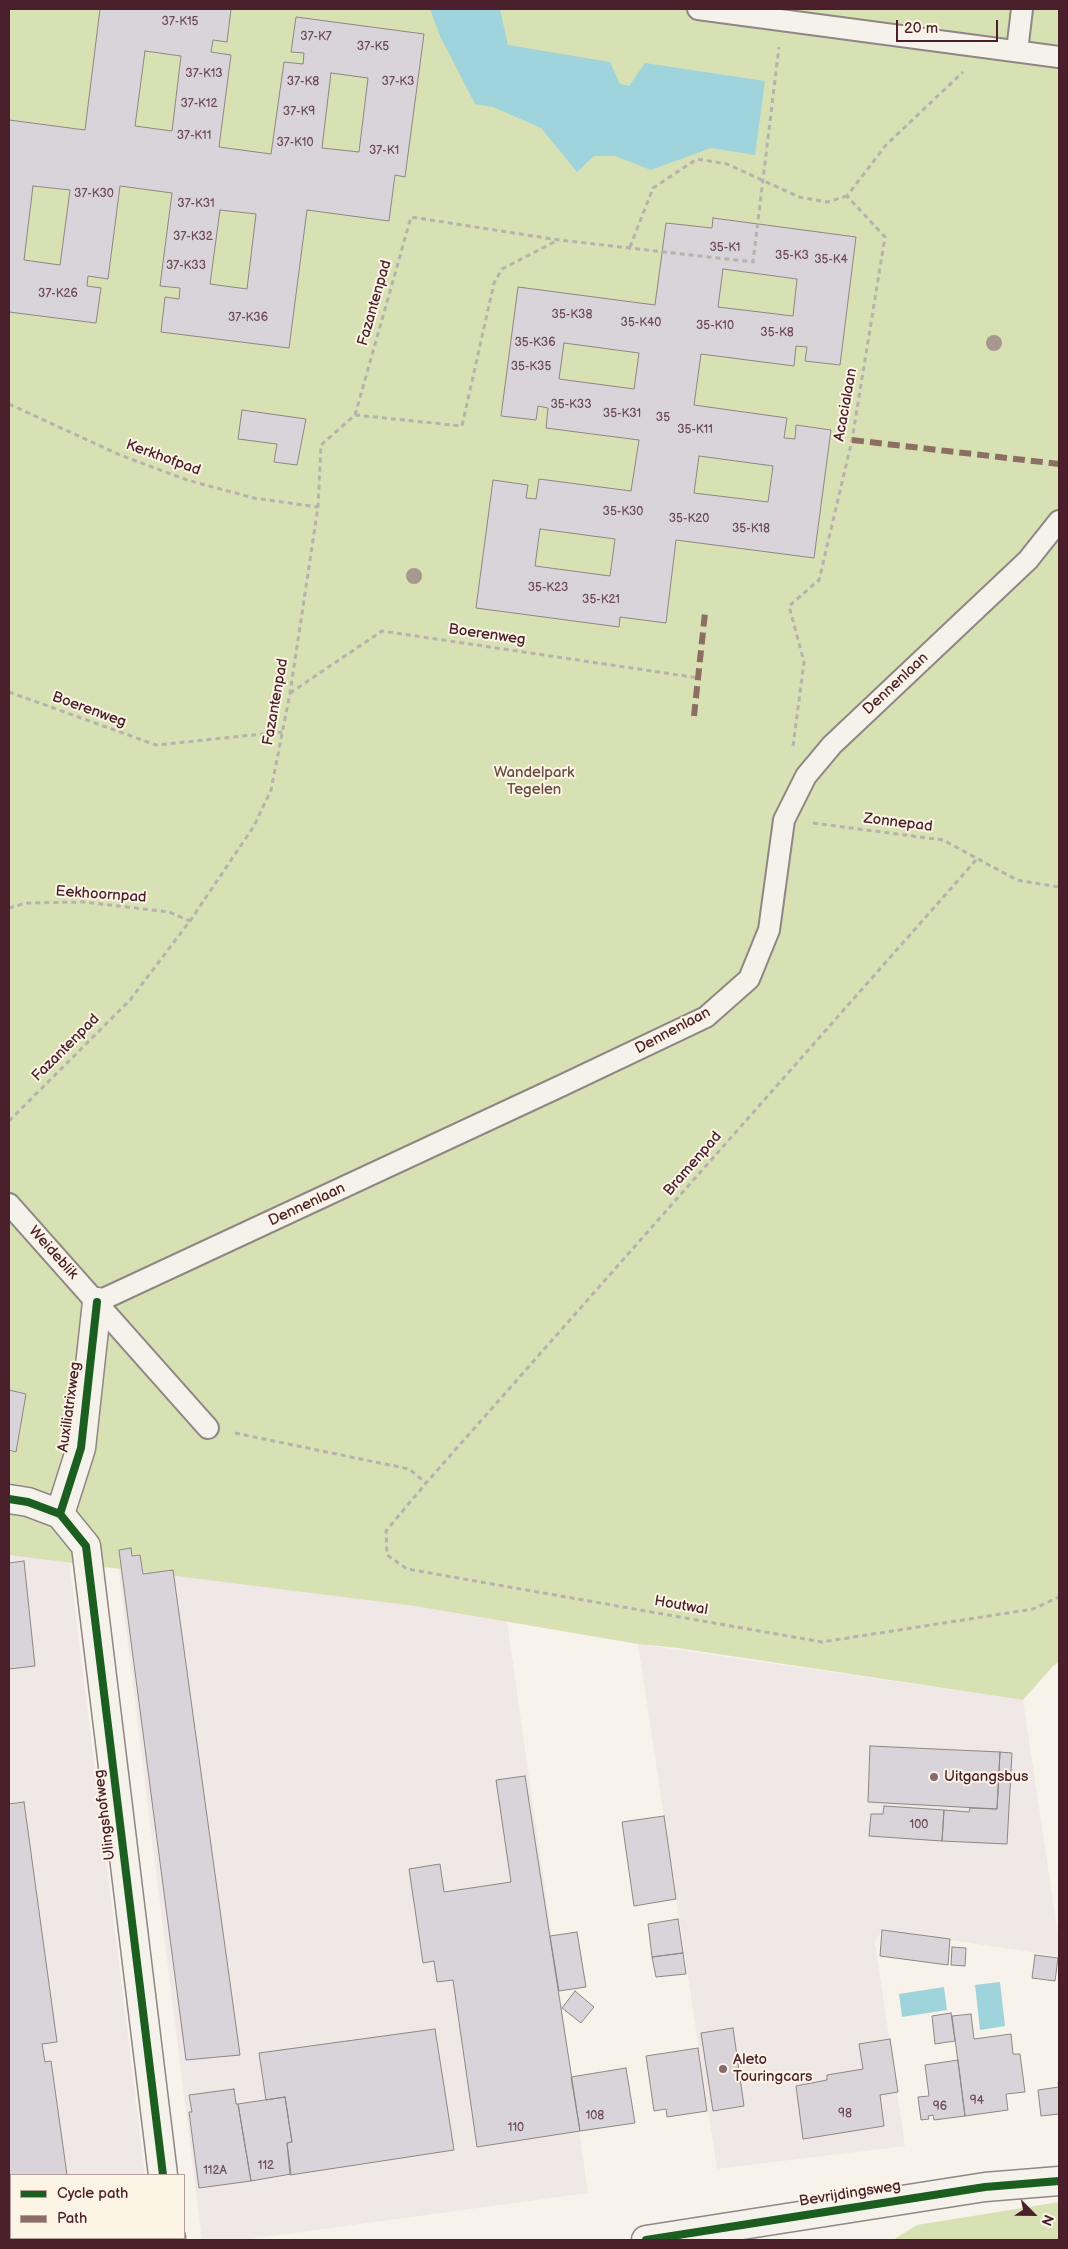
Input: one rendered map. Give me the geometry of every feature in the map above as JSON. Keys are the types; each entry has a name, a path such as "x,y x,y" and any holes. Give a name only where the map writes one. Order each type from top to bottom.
{"street":[{"name":"Auxiliatrixweg","path":"60,1514 81,1448 97,1302"},
{"path":"9,1499 28,1502 60,1514"},
{"name":"Ulingshofweg","path":"60,1514 86,1546 163,2174"},
{"name":"Bevrijdingsweg","path":"646,2240 985,2187 1059,2181"}],"lane":[{"path":"698,9 1059,57"},
{"path":"1017,51 1022,9"},
{"name":"Dennenlaan","path":"97,1302 563,1086 706,1017 749,979 769,930 784,820 806,776 832,745 1028,560 1059,521"},
{"name":"Weideblik","path":"9,1204 208,1428"}],"path":[{"path":"354,416 462,426 494,283 502,269 559,240 754,262 782,20"},
{"path":"630,247 654,188 697,160 727,164 799,197 827,202 847,196 886,145 988,47"},
{"path":"208,1428 409,1469 426,1483"}],"shaded area":[{"path":"116,1549 320,1589 507,1622 588,2193 242,2240 202,2240"},
{"path":"9,1553 69,1559 145,2174 10,2174 10,2239 152,2240 9,2240"},
{"path":"638,1644 1023,1700 1059,1941 1059,1956 882,1930 875,1942 905,2146 717,2169"}],"green space":[{"name":"Wandelpark Tegelen","path":"9,9 1059,9 1059,1662 1053,1666 1023,1700 678,1648 638,1644 415,1606 9,1555"},
{"path":"1059,2202 1059,2240 893,2240 917,2225"}],"water":[{"path":"430,9 500,9 508,45 610,62 620,84 629,86 645,63 765,81 755,155 711,148 651,170 615,156 594,156 577,172 541,128 493,107 475,104 440,36"},
{"path":"1000,1982 1005,2026 980,2030 975,1985"},
{"path":"944,1987 947,2010 902,2017 899,1994"}],"building":[{"path":"100,9 231,9 227,42 213,40 211,52 231,55 219,147 271,154 284,62 303,64 304,53 291,52 296,17 424,34 405,177 395,175 389,221 307,210 289,348 161,332 165,297 179,299 180,288 160,286 172,193 120,186 108,279 88,276 87,286 101,288 96,323 9,312 9,120 85,130","holes":["145,51 181,56 172,131 135,126","331,73 368,78 359,152 322,148","33,186 70,190 60,265 24,260","220,210 256,214 247,289 210,284"]},
{"path":"713,218 856,237 840,365 805,361 807,347 796,346 794,366 701,354 694,405 787,418 784,438 795,439 796,425 831,430 814,558 676,540 666,623 620,617 619,627 476,608 493,480 528,485 526,498 536,499 539,479 631,491 639,440 546,428 548,408 538,406 536,420 501,416 518,287 655,305 666,223 712,228","holes":["723,269 797,279 793,316 718,307","564,343 639,353 634,389 559,379","699,456 773,466 768,502 694,493","540,529 615,539 610,576 535,566"]},
{"path":"242,410 306,419 297,465 274,462 277,444 238,439"},
{"path":"9,1390 26,1394 16,1452 9,1450"},
{"path":"131,1548 132,1556 140,1555 143,1574 173,1570 240,2055 186,2060 119,1550"},
{"path":"24,1561 35,1666 9,1669 9,1563"},
{"name":"Uitgangsbus","path":"870,1746 1000,1752 997,1809 868,1802"},
{"path":"1000,1752 1012,1753 1007,1844 942,1841 944,1810 969,1812 970,1808 997,1809"},
{"path":"525,1776 580,2131 477,2147 453,1980 437,1982 434,1961 423,1963 409,1869 440,1864 444,1892 511,1882 496,1780"},
{"path":"24,1802 57,2042 42,2044 45,2062 51,2061 67,2174 10,2174 9,2204 9,1804"},
{"path":"884,1806 944,1810 942,1841 869,1836 871,1814 883,1814"},
{"path":"664,1816 676,1899 634,1906 622,1822"},
{"path":"678,1919 683,1953 652,1957 648,1924"},
{"path":"882,1930 950,1939 948,1965 880,1956"},
{"path":"577,1932 586,1987 559,1991 550,1936"},
{"path":"952,1947 966,1948 965,1966 951,1965"},
{"path":"683,1953 686,1974 656,1977 652,1957"},
{"path":"1035,1955 1058,1958 1055,1981 1032,1978"},
{"path":"575,1991 594,2007 581,2023 562,2008"},
{"path":"951,2013 955,2041 935,2044 932,2016"},
{"path":"971,2014 974,2039 1011,2034 1013,2054 1020,2054 1025,2092 1006,2094 1008,2110 965,2116 952,2016"},
{"name":"Aleto Touringcars","path":"733,2028 744,2106 713,2111 701,2033"},
{"path":"435,2029 454,2150 290,2175 287,2143 292,2142 285,2097 266,2100 259,2053"},
{"path":"890,2039 898,2092 880,2095 884,2126 803,2139 796,2086 827,2080 827,2075 863,2069 859,2044"},
{"path":"698,2048 707,2111 667,2117 666,2109 654,2111 646,2056"},
{"path":"958,2060 965,2116 934,2120 933,2115 928,2116 929,2119 921,2120 918,2097 929,2096 925,2065"},
{"path":"626,2068 635,2123 580,2131 571,2077"},
{"path":"1059,2087 1059,2114 1041,2116 1038,2090"},
{"path":"234,2089 251,2181 199,2188 189,2112 192,2112 189,2095"},
{"path":"285,2097 292,2142 287,2143 291,2174 251,2181 238,2104"}],"marked path":[{"path":"852,440 1059,464"},
{"path":"694,716 705,613"}],"cycle path":[{"path":"60,1514 81,1448 97,1302"},
{"path":"9,1499 28,1502 60,1514 86,1546 163,2174"},
{"path":"646,2240 985,2187 1059,2181"}],"place":[{"name":"Uitgangsbus","path":"934,1777"},
{"name":"Aleto Touringcars","path":"723,2069"}]}
